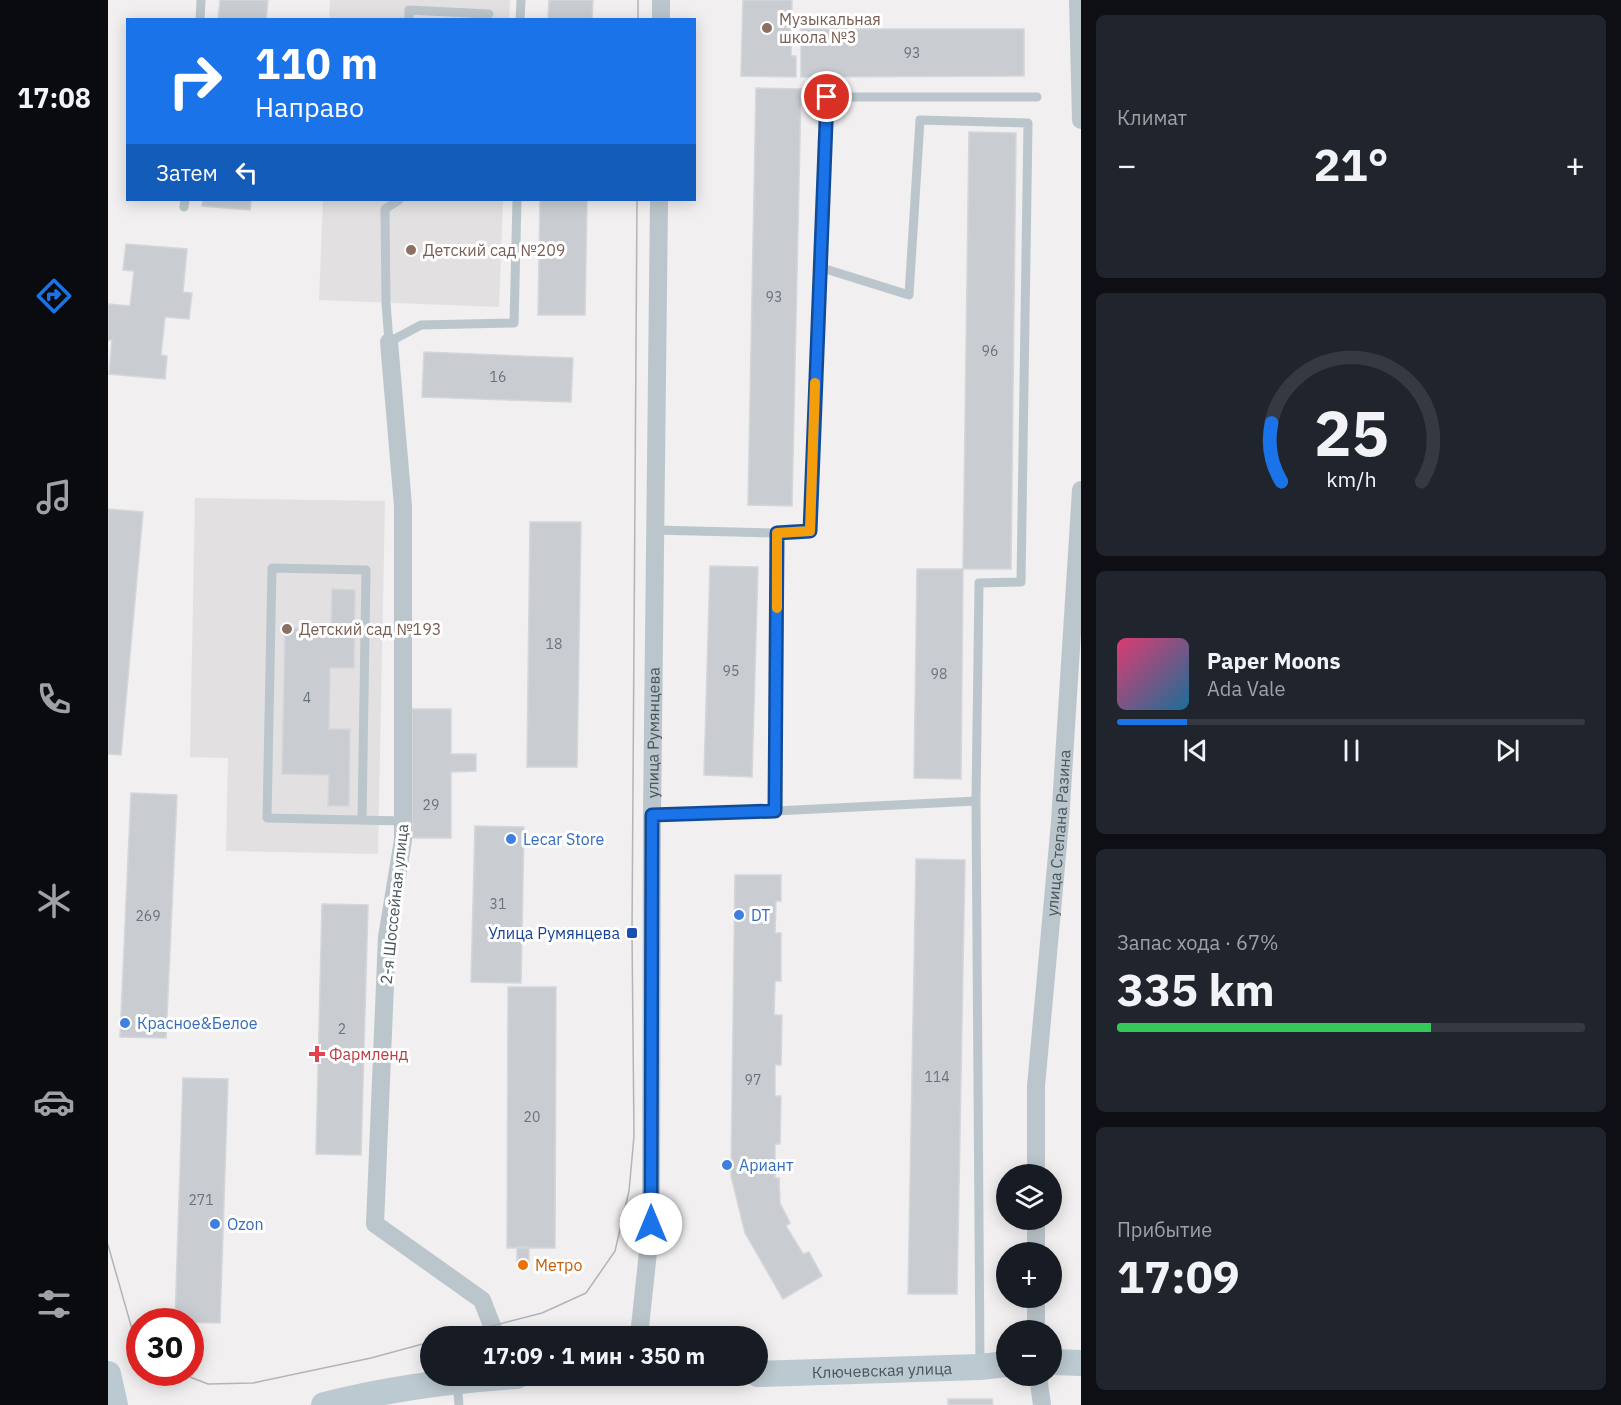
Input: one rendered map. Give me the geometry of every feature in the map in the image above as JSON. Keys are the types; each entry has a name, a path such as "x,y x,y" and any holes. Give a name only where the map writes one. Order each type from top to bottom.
{"street":[{"path":"660,18 661,0"},
{"path":"1078,0 1081,120"},
{"name":"улица Румянцева","path":"640,1326 651,1224 652,815 659,201"},
{"name":"2-я Шоссейная улица","path":"389,342 403,506 403,840 387,937 375,1224 482,1300 492,1326"},
{"name":"улица Степана Разина","path":"1036,1164 1036,1086 1060,822 1081,490"},
{"path":"1062,1362 1081,1363"},
{"name":"Ключевская улица","path":"768,1374 996,1365"},
{"path":"108,1374 115,1405"},
{"path":"324,1405 369,1393 458,1393 480,1386"},
{"path":"1039,1386 1042,1405"}],"lane":[{"path":"200,18 201,0"},
{"path":"520,18 521,0"},
{"path":"409,18 409,10 489,14"},
{"path":"655,530 777,533 810,531 827,97 1037,97"},
{"path":"819,267 909,295 920,120 1028,123 1021,582 979,583 976,801 980,1367"},
{"path":"397,201 384,208 389,342 421,325 514,323 517,201"},
{"path":"775,811 777,533"},
{"path":"362,820 366,570 272,568 267,818 403,821"},
{"path":"652,815 976,801"}],"shaded area":[{"path":"330,0 510,0 509,18 329,18"},
{"name":"Детский сад №209","path":"323,201 503,201 499,307 319,300"},
{"name":"Детский сад №193","path":"195,498 385,501 378,854 226,851 228,758 190,757"}],"building":[{"path":"220,0 268,0 266,18 218,18"},
{"path":"549,0 593,0 592,18 548,18"},
{"name":"Музыкальная школа №3","path":"743,0 792,0 791,56 796,56 796,77 741,76"},
{"path":"801,29 1024,29 1024,76 801,77"},
{"path":"756,88 801,89 792,506 748,505"},
{"path":"969,132 1016,133 1011,569 963,569"},
{"path":"203,201 251,201 250,210 202,206"},
{"path":"540,201 587,201 585,315 538,315"},
{"path":"126,244 187,249 183,292 192,293 189,319 165,317 161,355 167,356 165,379 109,374 112,340 108,340 108,304 130,306 134,271 123,270"},
{"path":"424,352 573,358 571,402 422,397"},
{"path":"108,509 143,512 121,755 108,754"},
{"path":"530,522 581,522 577,767 527,767"},
{"path":"710,566 758,567 752,777 704,775"},
{"path":"917,569 963,569 961,779 914,778"},
{"path":"332,589 355,590 354,668 330,668 329,729 350,729 349,806 328,806 329,775 282,774 285,628 331,629"},
{"path":"412,709 451,709 451,754 476,754 476,771 451,772 451,838 412,838"},
{"path":"131,793 177,795 166,1038 120,1037"},
{"path":"475,826 524,827 521,983 471,982"},
{"path":"916,859 965,860 957,1294 908,1294"},
{"path":"735,875 781,875 781,901 776,901 775,933 781,933 781,981 775,981 774,1015 782,1015 781,1065 775,1065 775,1096 781,1096 780,1144 775,1144 775,1178 779,1178 780,1203 790,1223 786,1226 803,1254 809,1252 822,1276 783,1299 745,1233 731,1176"},
{"path":"322,904 368,905 361,1155 316,1154"},
{"path":"508,987 556,987 555,1248 507,1248"},
{"path":"183,1078 228,1079 220,1323 204,1323 204,1308 175,1308"},
{"path":"517,1247 529,1247 529,1265 517,1265"},
{"path":"948,1399 992,1399 993,1405 948,1405"}],"tram line":[{"path":"638,0 638,18"},
{"path":"492,1326 542,1313 586,1293 615,1251 629,1191 634,1136 632,933 637,201"},
{"path":"108,1245 126,1308"},
{"path":"204,1382 253,1383 371,1358 420,1345"}],"slow traffic":[{"path":"777,608 777,533 810,531 815,383"}],"place":[{"name":"Музыкальная школа №3","path":"767,28"},
{"name":"Детский сад №209","path":"411,250"},
{"name":"Детский сад №193","path":"287,629"},
{"name":"Lecar Store","path":"511,839"},
{"name":"DT","path":"739,915"},
{"name":"Улица Румянцева","path":"632,933"},
{"name":"Красное&Белое","path":"125,1023"},
{"name":"Фармленд","path":"317,1054"},
{"name":"Ариант","path":"727,1165"},
{"name":"Ozon","path":"215,1224"},
{"name":"Метро","path":"523,1265"}],"route":[{"path":"651,1224 652,815 775,811 777,533 810,531 827,97"}]}
